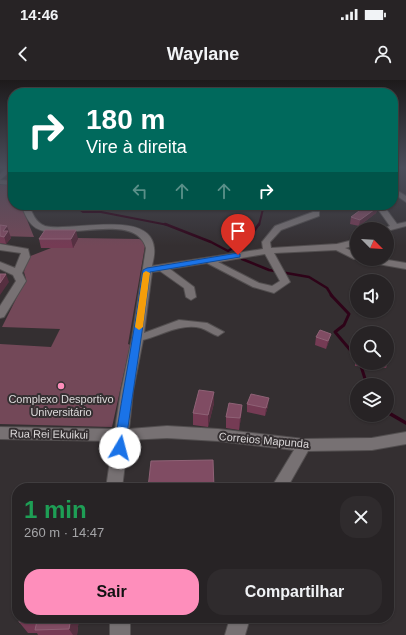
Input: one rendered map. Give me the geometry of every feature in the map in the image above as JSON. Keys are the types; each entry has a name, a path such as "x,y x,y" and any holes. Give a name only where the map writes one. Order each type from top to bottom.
{"street":[{"path":"398,194 406,200"},
{"path":"27,210 32,221 37,226 45,229 101,225 124,229 142,234 147,240 150,248 138,338 127,391 115,483"},
{"path":"381,210 387,222"},
{"path":"207,260 256,285 274,290 286,282 269,251 266,242 278,228 316,214"},
{"path":"394,227 406,224"},
{"path":"147,270 269,251 336,248 350,244"},
{"path":"0,247 25,251 25,257 16,273"},
{"path":"336,248 350,254"},
{"path":"394,264 406,266"},
{"path":"0,266 16,273 21,281 0,315"},
{"path":"162,268 186,283 189,287 190,297"},
{"path":"138,338 163,331 179,323 203,326 218,332"},
{"name":"Correios Mapunda","path":"122,435 167,432 304,445 372,444 406,438"},
{"name":"Rua Rei Ekuikui","path":"0,433 122,435"},
{"path":"282,483 304,445"},
{"path":"120,623 120,635"},
{"path":"235,635 239,623"}],"shaded area":[{"path":"0,194 8,194 8,210 23,210 34,237 0,236"},
{"path":"78,238 139,239 142,240 145,246 128,344 130,345 112,427 0,424 0,344 51,347 60,329 2,327 26,279 24,272 28,257 51,248 73,248"}],"building":[{"path":"360,210 374,210 360,220 351,217"},
{"path":"0,225 7,226 3,231 8,231 4,237 0,236"},
{"path":"45,230 76,230 71,239 39,239"},
{"path":"0,274 6,274 0,283"},
{"path":"320,330 331,334 328,341 316,337"},
{"path":"199,390 214,392 208,415 193,413"},
{"path":"251,394 269,398 266,408 247,404"},
{"path":"229,403 242,405 240,418 226,417"},
{"path":"213,460 214,483 149,483 151,461"},
{"path":"37,623 70,623 69,629 35,630"}],"waterway":[{"path":"80,210 83,212 101,212 167,225"},
{"path":"259,225 263,210"},
{"path":"167,225 211,242 228,251 249,238 259,224"},
{"path":"242,259 269,270 309,277 327,288 332,296"},
{"path":"331,295 349,314 344,325 335,332 350,350"},
{"path":"362,370 365,378"},
{"path":"394,416 406,423"}],"slow traffic":[{"path":"139,327 146,273"}],"place":[{"name":"Complexo Desportivo Universitário","path":"61,386"}],"route":[{"path":"120,448 127,391 138,338 147,270 238,255"}]}
